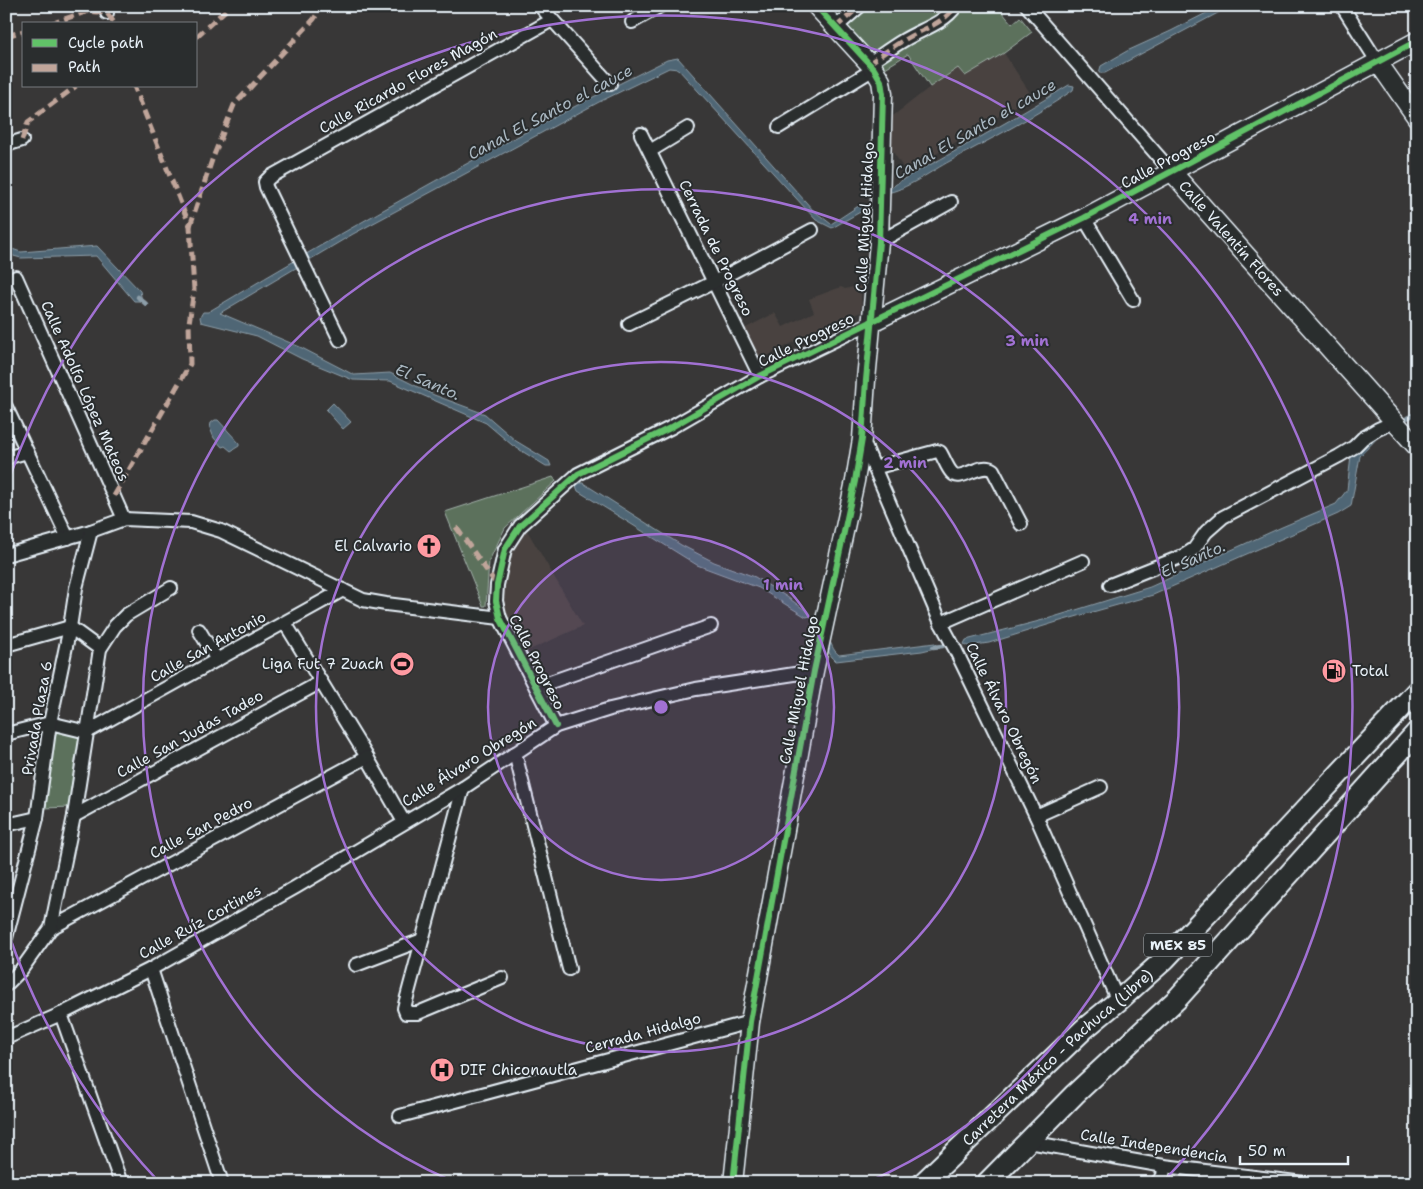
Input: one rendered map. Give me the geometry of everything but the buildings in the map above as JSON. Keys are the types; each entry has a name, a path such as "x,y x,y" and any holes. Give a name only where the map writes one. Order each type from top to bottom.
{"main road":[{"name":"Carretera México - Pachuca (Libre)","path":"923,1183 1084,1029 1165,959 1417,691"},
{"name":"MEX 85","path":"988,1183 1075,1094 1176,1000 1417,732"}],"street":[{"path":"540,6 610,84"},
{"path":"632,22 660,6"},
{"path":"816,6 874,71"},
{"path":"835,28 860,6"},
{"path":"779,127 874,71 905,39 935,24 952,12 956,6"},
{"name":"Calle Valentín Flores","path":"1027,6 1417,447"},
{"path":"1342,6 1377,61 1417,118"},
{"name":"Calle Ricardo Flores Magón","path":"340,340 264,182 552,20"},
{"name":"Calle Progreso","path":"556,726 500,618 496,601 497,584 505,549 520,526 578,474 670,428 760,376 1084,218 1417,41"},
{"name":"Calle Miguel Hidalgo","path":"733,1183 750,1022 814,671 855,481 862,439 880,242 883,94 874,71"},
{"path":"650,151 688,128"},
{"name":"Cerrada de Progreso","path":"641,134 760,376"},
{"path":"6,145 22,140"},
{"path":"880,242 951,202"},
{"path":"1084,218 1133,300"},
{"path":"628,324 714,282 812,230"},
{"name":"Calle Adolfo López Mateos","path":"16,277 124,519"},
{"path":"6,407 68,538"},
{"path":"1110,585 1194,550 1206,532 1223,517 1339,456 1354,447 1370,433 1394,422"},
{"name":"Calle Álvaro Obregón","path":"862,439 941,623 956,649 1036,816 1118,1001"},
{"path":"874,468 937,451 940,452 955,476 988,467 993,470 1021,524"},
{"path":"6,458 28,452"},
{"name":"Calle Progreso","path":"6,555 91,531 124,519 192,522 221,531 363,600 500,618"},
{"name":"Privada Plaza 6","path":"6,938 37,818 50,723 76,588 91,531"},
{"path":"941,623 1083,560"},
{"path":"6,985 21,970 51,928 74,816 100,649 115,626 126,615 171,588"},
{"name":"Calle San Antonio","path":"87,732 343,590"},
{"path":"285,623 367,757 404,822"},
{"path":"536,687 711,626"},
{"path":"6,645 70,627 100,649"},
{"path":"198,630 217,660"},
{"name":"Calle Álvaro Obregón","path":"404,822 463,788 556,726 610,708 686,692 814,671"},
{"name":"Calle San Judas Tadeo","path":"74,816 321,682"},
{"path":"6,734 50,723 87,732"},
{"path":"515,753 569,969"},
{"name":"Calle San Pedro","path":"51,928 367,757"},
{"path":"1036,816 1101,787"},
{"path":"463,788 404,1008 406,1013 418,1013 502,978"},
{"path":"6,825 37,818"},
{"name":"Calle Ruíz Cortines","path":"6,1038 61,1014 151,969 296,887 404,822"},
{"path":"356,965 422,940"},
{"path":"151,969 222,1183"},
{"path":"61,1014 121,1183"},
{"name":"Cerrada Hidalgo","path":"400,1116 750,1022"},
{"name":"Calle Independencia","path":"1029,1142 1244,1179 1304,1183"},
{"path":"1156,1183 1163,1177 1164,1166"}],"shaded area":[{"path":"1004,53 1032,96 906,172 883,136 884,123 958,68 965,76"},
{"path":"861,285 861,312 822,328 761,359 744,329 775,313 783,327 814,312 809,299 841,287 845,289"},
{"path":"525,527 583,626 525,652 500,610 506,570 513,546"}],"green space":[{"path":"814,6 997,6 1012,24 1020,17 1032,32 1004,53 965,76 958,68 930,87 908,54 877,73"},
{"path":"553,477 556,481 505,528 489,561 486,606 483,606 445,512"},
{"path":"54,732 82,734 71,807 44,808"}],"water":[{"path":"1220,6 1231,6 1105,73 1099,73 1101,66 1127,51"},
{"path":"678,58 813,210 831,224 860,205 863,207 862,211 832,228 816,220 678,69 669,68 599,102 353,234 220,313 300,347 354,375 390,373 434,395 485,414 516,441 549,461 551,466 546,466 512,445 486,423 390,381 353,380 302,359 257,336 201,322 200,317 203,312 208,312 321,245 435,181 608,89 667,60"},
{"path":"1069,85 1074,86 1073,90 1059,100 910,184 886,193 907,177 979,138"},
{"path":"97,246 140,291 142,301 134,301 96,256 21,258 6,254 6,247 21,252"},
{"path":"333,403 351,422 343,429 326,410"},
{"path":"218,420 239,443 239,446 231,451 225,446 222,447 214,438 210,428 211,423"},
{"path":"1381,434 1360,456 1351,506 1338,514 1153,595 989,643 968,646 964,644 966,640 1047,619 1150,587 1336,504 1347,490 1351,456 1354,450"},
{"path":"575,483 583,483 681,545 714,562 755,577 787,597 811,616 806,617 759,588 697,565 578,491"},
{"path":"827,637 839,655 935,643 939,647 922,651 836,661 828,650"}],"waterway":[{"name":"El Santo.","path":"138,297 146,304"},
{"name":"El Santo.","path":"1407,418 1417,413"},
{"name":"El Santo.","path":"933,647 943,646"}],"marked path":[{"path":"198,35 230,6"},
{"path":"190,226 212,160 234,105 314,19 322,6"},
{"path":"835,28 860,6"},
{"path":"868,64 904,40 939,22 956,6"},
{"path":"56,22 88,11 107,13 114,22"},
{"path":"6,36 22,32"},
{"path":"22,140 28,122 73,88"},
{"path":"114,496 190,364 189,323 194,290 190,226 135,88"},
{"path":"456,527 497,585"}],"cycle path":[{"path":"733,1183 750,1022 814,671 855,481 862,439 879,242 883,94 881,81 874,69 816,6"},
{"path":"556,726 500,618 496,601 497,585 505,549 520,526 578,474 670,428 760,376 1084,218 1417,41"}],"place":[{"name":"El Calvario","path":"429,546"},
{"name":"Liga Fut 7 Zuach","path":"402,664"},
{"name":"Total","path":"1334,671"},
{"name":"DIF Chiconautla","path":"442,1070"}],"water label":[{"name":"Canal El Santo el cauce","path":"550,112"},
{"name":"Canal El Santo el cauce","path":"975,129"}]}
